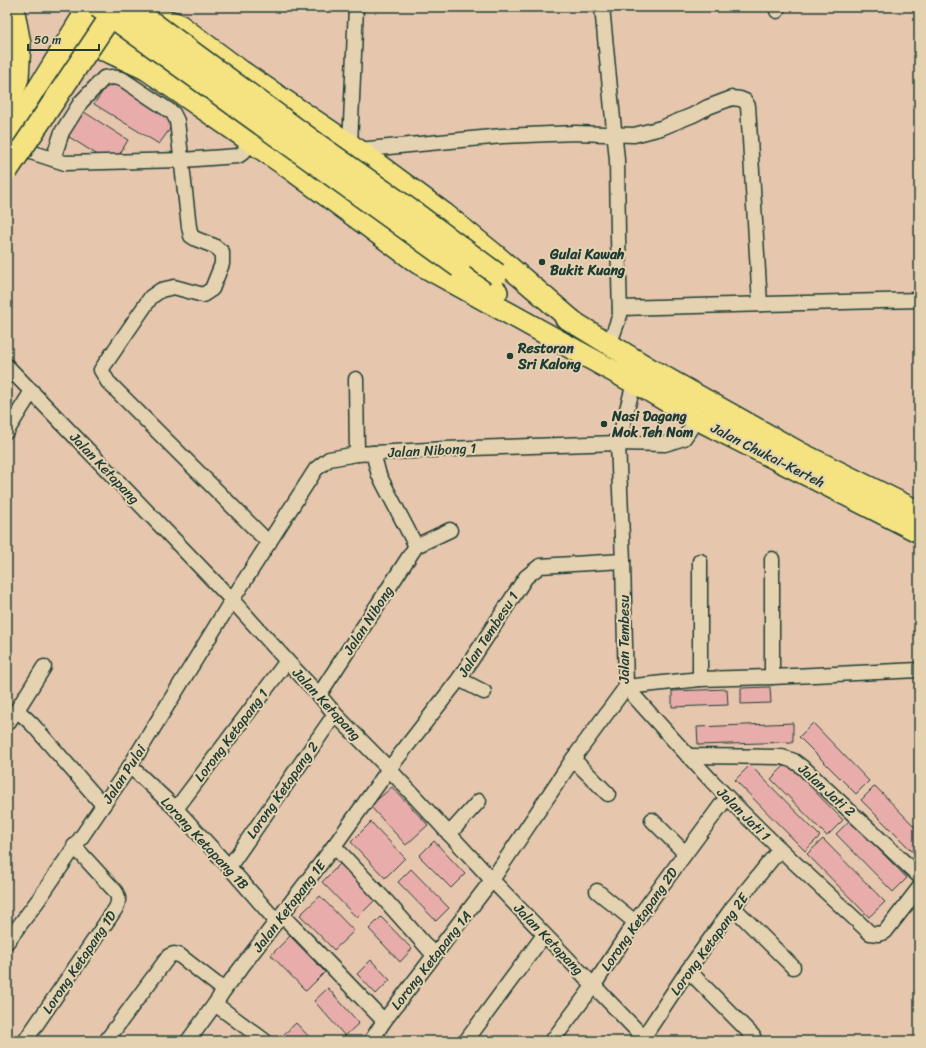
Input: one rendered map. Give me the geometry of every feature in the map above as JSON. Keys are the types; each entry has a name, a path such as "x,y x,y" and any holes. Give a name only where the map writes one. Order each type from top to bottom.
{"highway":[{"path":"7,109 18,78 20,44 13,7"},
{"path":"7,171 117,7"},
{"name":"Jalan Chukai-Kerteh","path":"131,7 311,140 415,213 497,274 648,368 800,453 919,512"},
{"path":"152,7 354,147 446,215 576,324"},
{"path":"159,7 178,24"},
{"path":"93,11 146,69"},
{"name":"Jalan Chukai-Kerteh","path":"93,11 459,267 633,382 697,420 919,532"},
{"path":"146,69 129,37 131,31 142,18 150,16 178,24"},
{"path":"69,59 91,47 107,51 146,69 292,170 418,263 633,382"}],"main road":[{"path":"9,146 69,59 93,11"},
{"path":"9,146 93,11"}],"street":[{"path":"356,7 354,147 502,136 575,133 634,135 661,128 732,98 745,101 748,106 760,304"},
{"path":"602,7 617,160 620,315 609,345"},
{"path":"52,160 62,132 81,102 104,78 112,77 122,79 173,113 177,121 191,236 214,246 222,252 222,264 212,289 203,295 174,287 161,290 151,297 101,370 108,382 269,543"},
{"path":"9,146 66,163 182,160 238,156 246,149 249,140"},
{"path":"620,308 919,300"},
{"name":"Jalan Ketapang","path":"7,366 232,600 335,714 389,769 544,935 594,985 644,1040"},
{"path":"356,379 357,454"},
{"name":"Jalan Tembesu","path":"492,880 626,687 618,443 633,382"},
{"path":"7,431 32,391"},
{"name":"Jalan Nibong 1","path":"232,600 316,470 329,459 357,454 446,449 618,443 664,444 684,438 697,420"},
{"path":"373,453 379,475 416,546 450,530"},
{"name":"Jalan Nibong","path":"319,695 416,546"},
{"path":"772,559 772,678"},
{"name":"Jalan Tembesu 1","path":"389,769 459,679 526,577 540,566 623,561"},
{"path":"700,561 700,679"},
{"name":"Jalan Pulai","path":"7,942 39,899 130,766 232,600"},
{"name":"Lorong Ketapang 1","path":"176,809 287,662"},
{"path":"7,724 44,667"},
{"path":"626,687 700,679 772,678 919,670"},
{"path":"459,679 484,692"},
{"name":"Jalan Jati 1","path":"626,687 727,797 780,849 870,932 878,934 885,932 919,888"},
{"path":"17,710 32,724 103,805"},
{"name":"Lorong Ketapang 2","path":"229,867 335,714"},
{"name":"Jalan Jati 2","path":"688,756 782,757 794,761 806,770 919,876"},
{"path":"574,760 608,794"},
{"name":"Lorong Ketapang 1B","path":"130,766 176,809 229,867 279,918 384,1021"},
{"name":"Jalan Ketapang 1E","path":"188,1041 224,990 334,846 389,769"},
{"name":"Lorong Ketapang 2D","path":"552,1041 594,985 634,922 727,797"},
{"path":"449,834 479,801"},
{"path":"652,820 685,853"},
{"name":"Lorong Ketapang 1D","path":"25,1041 116,908 118,902 116,891 74,846"},
{"path":"334,846 434,955"},
{"name":"Lorong Ketapang 2E","path":"644,1040 688,970 733,907 780,849"},
{"name":"Lorong Ketapang 1A","path":"370,1041 492,880"},
{"path":"597,891 634,922"},
{"path":"733,907 793,967"},
{"path":"466,1041 544,935"},
{"path":"106,1041 169,956 174,954 179,955 224,990"},
{"path":"688,970 753,1036"},
{"path":"215,1004 265,1041"}],"building":[{"path":"113,85 124,87 168,116 170,129 159,144 94,104 105,88"},
{"path":"81,110 128,140 118,157 101,157 66,135"},
{"path":"770,687 771,703 741,704 741,688"},
{"path":"727,689 728,705 672,707 672,691"},
{"path":"793,723 793,742 698,745 697,727"},
{"path":"813,723 869,781 856,794 799,737"},
{"path":"787,763 843,820 827,836 771,779"},
{"path":"750,765 820,836 805,851 735,780"},
{"path":"875,786 919,831 918,857 861,800"},
{"path":"392,787 428,825 406,845 370,806"},
{"path":"850,820 907,878 893,892 836,834"},
{"path":"371,822 405,858 385,878 351,842"},
{"path":"823,839 885,902 869,917 807,854"},
{"path":"434,841 465,874 451,888 419,856"},
{"path":"341,863 376,899 357,918 322,882"},
{"path":"411,869 449,908 436,921 398,882"},
{"path":"320,896 354,931 334,950 300,915"},
{"path":"381,917 412,949 400,962 369,929"},
{"path":"290,936 325,972 306,991 271,955"},
{"path":"371,960 390,980 376,994 357,974"},
{"path":"328,988 359,1023 345,1036 314,1001"},
{"path":"296,1023 313,1041 277,1041"}],"place":[{"name":"Gulai Kawah Bukit Kuang","path":"542,262"},
{"name":"Restoran Sri Kalong","path":"510,356"},
{"name":"Nasi Dagang Mok Teh Nom","path":"604,424"}]}
